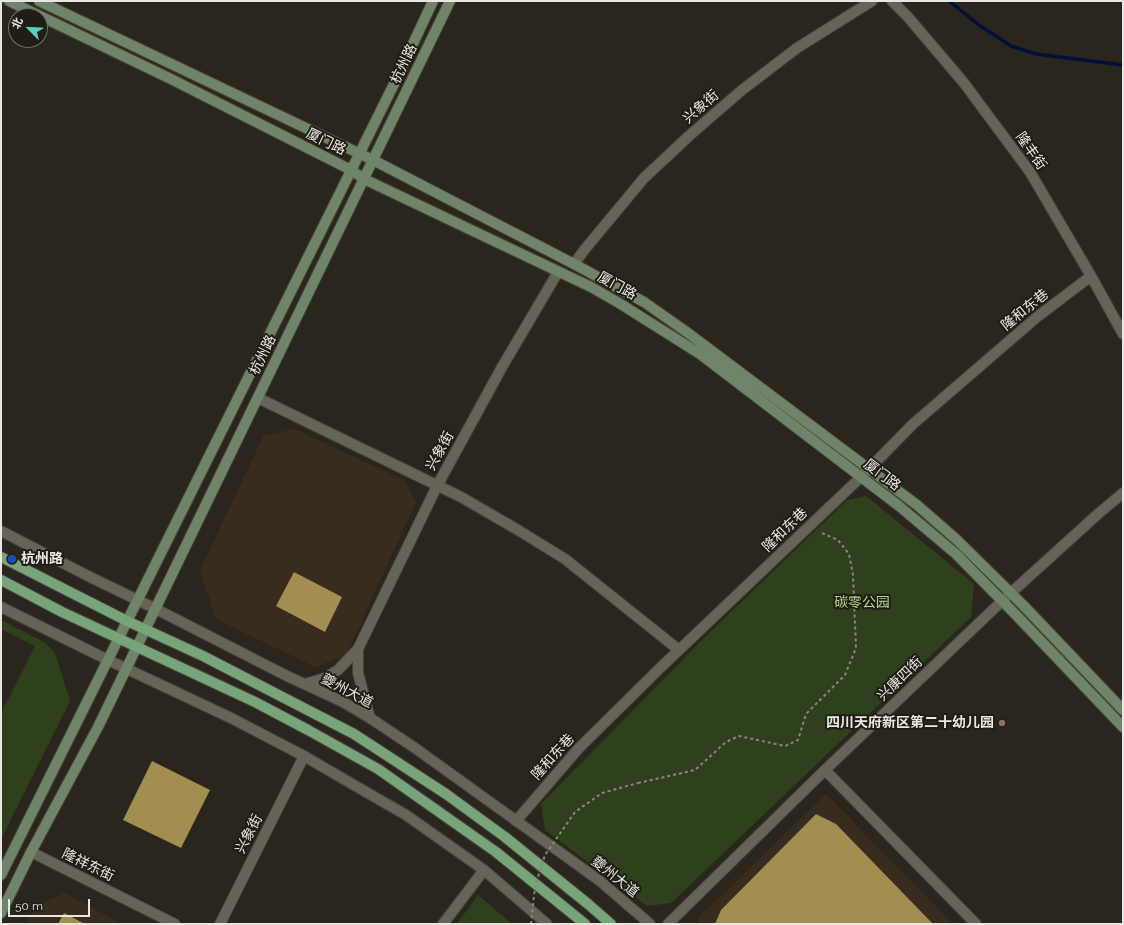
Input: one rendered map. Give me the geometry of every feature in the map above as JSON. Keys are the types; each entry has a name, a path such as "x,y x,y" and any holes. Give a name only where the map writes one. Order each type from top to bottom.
{"main road":[{"name":"厦门路","path":"9,1 171,79 351,170 364,179 591,287 700,354 899,506 951,550 1123,727"},
{"name":"厦门路","path":"39,1 359,153 574,264 644,302 688,333 917,505 950,534 1011,593 1123,710"},
{"name":"杭州路","path":"1,875 397,78 433,1"},
{"name":"杭州路","path":"1,913 31,852 98,727 146,630 450,1"},
{"path":"1,557 127,621 203,656 354,734 446,794 505,838 611,924"},
{"path":"1,580 62,612 255,702 378,769 496,852 585,924"}],"street":[{"name":"兴象街","path":"574,264 644,178 690,135 742,90 798,48 872,1"},
{"name":"隆丰街","path":"892,1 908,17 964,83 1030,172 1123,334"},
{"name":"兴象街","path":"305,684 324,678 338,670 358,649 437,486 502,367 558,272"},
{"name":"隆和东巷","path":"516,821 579,748 861,477 913,424 1037,317 1091,276"},
{"path":"258,398 461,497 518,530 565,559 680,650"},
{"name":"兴康四街","path":"668,924 1002,601 1123,493"},
{"name":"夔州大道","path":"1,531 88,576 343,702 370,718 415,748 600,881 650,924"},
{"path":"1,607 126,669 231,718 304,756 406,815 484,870 547,924"},
{"name":"兴象街","path":"358,649 358,674 370,718"},
{"name":"兴象街","path":"220,924 304,756"},
{"path":"826,770 976,924"},
{"name":"隆祥东街","path":"31,852 175,924"},
{"path":"443,924 484,870"}],"path":[{"path":"531,924 536,887 545,855 575,812 602,793 695,770 726,742 739,736 785,746 798,740 806,714 845,675 856,648 853,575 849,554 838,540 822,532"}],"shaded area":[{"path":"295,429 404,480 416,502 346,655 315,667 216,619 200,570 264,435"},
{"path":"826,794 953,924 698,924 698,918"},
{"path":"65,893 122,924 26,924 36,905"}],"green space":[{"name":"碳零公园","path":"866,496 974,584 971,617 671,903 647,906 545,830 541,804 701,641 847,500"},
{"path":"1,620 44,642 55,653 70,701 1,839 1,713 35,646 1,629"},
{"path":"478,895 512,924 457,924"}],"building":[{"path":"294,572 342,597 325,632 276,606"},
{"path":"152,761 210,790 181,848 123,820"},
{"path":"816,814 836,824 933,924 715,924 721,910"},
{"path":"64,913 85,924 58,924"}],"waterway":[{"path":"949,1 979,25 1011,46 1036,54 1123,65"}],"place":[{"name":"杭州路","path":"12,559"},
{"name":"四川天府新区第二十幼儿园","path":"1002,723"}]}
